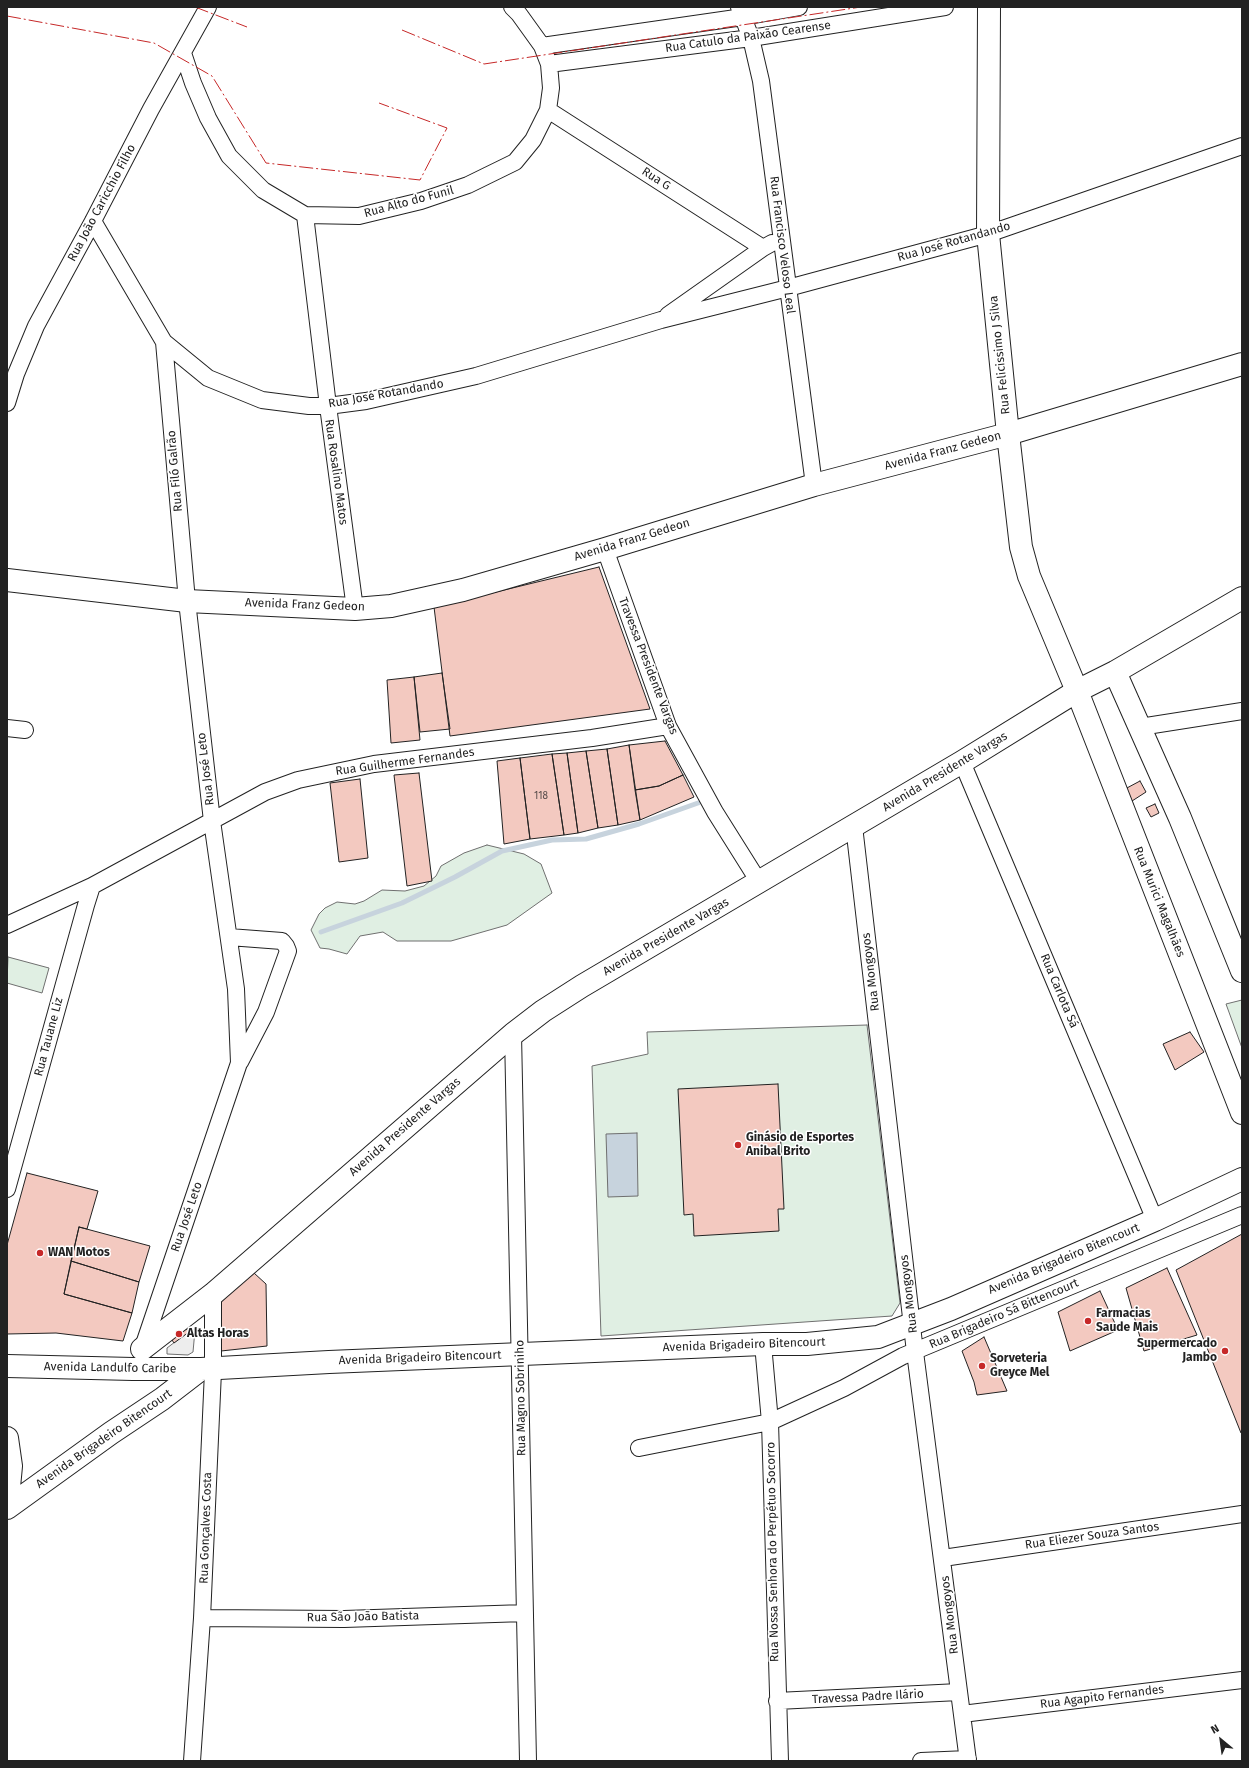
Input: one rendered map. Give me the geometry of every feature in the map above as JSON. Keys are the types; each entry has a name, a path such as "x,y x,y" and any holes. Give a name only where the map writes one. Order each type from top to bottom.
{"street":[{"name":"Rua João Caricchio Filho","path":"7,403 16,374 36,326 151,109 208,7"},
{"name":"Rua Alto do Funil","path":"183,53 192,83 208,118 229,156 263,190 305,215 359,216 421,201 468,185 515,162 533,140 548,110 551,88 550,64 542,46 519,14 512,7"},
{"name":"Rua Catulo da Paixão Cearense","path":"542,46 741,12 799,7"},
{"name":"Rua Catulo da Paixão Cearense","path":"550,64 751,38 945,7"},
{"name":"Rua Felicissimo J Silva","path":"989,7 988,234 1021,547 1029,576 1077,691"},
{"name":"Rua Francisco Veloso Leal","path":"741,12 751,38 761,81 783,238 788,288 814,485"},
{"name":"Rua G","path":"548,110 763,248"},
{"name":"Rua José Rotandando","path":"93,221 164,342 208,378 262,400 309,406 328,406 374,399 476,376 661,320 788,288 988,234 1242,146"},
{"name":"Rua Rosalino Matos","path":"305,215 328,406 355,609"},
{"name":"Rua José Rotandando","path":"661,320 763,248 783,238"},
{"name":"Rua Filó Galrão","path":"164,342 186,601"},
{"name":"Avenida Franz Gedeon","path":"7,580 186,601 355,609 391,606 463,590 605,549 814,485 1008,434 1242,364"},
{"name":"Travessa Presidente Vargas","path":"605,549 668,726 715,812 759,882"},
{"name":"Avenida Presidente Vargas","path":"142,1349 212,1294 513,1034 543,1011 582,986 962,762 1077,691 1115,672 1242,598"},
{"name":"Rua José Leto","path":"186,601 212,821 236,989 240,1063"},
{"path":"1115,672 1180,818 1242,971"},
{"name":"Rua Murici Magalhães","path":"1077,691 1241,1109"},
{"path":"1140,727 1242,711"},
{"name":"Rua Guilherme Fernandes","path":"7,925 92,886 265,792 298,780 374,764 592,738 668,726"},
{"path":"7,728 25,730"},
{"name":"Rua Carlota Sá","path":"962,762 1155,1220"},
{"name":"Rua Mongoyos","path":"854,826 915,1352 943,1558 958,1692 968,1760"},
{"name":"Rua Tauane Liz","path":"7,1188 92,886"},
{"name":"Rua José Leto","path":"133,1369 142,1349 240,1063 266,1012 288,951 282,941 229,937"},
{"name":"Rua Magno Sobriniho","path":"513,1034 528,1761"},
{"name":"Avenida Brigadeiro Bitencourt","path":"7,1508 111,1433 207,1369 520,1354 763,1344 807,1344 878,1338 912,1325 1155,1220 1242,1179"},
{"name":"Rua Brigadeiro Sá Bittencourt","path":"639,1448 770,1422 844,1388 886,1364 1242,1214"},
{"name":"Rua Gonçalves Costa","path":"192,1761 202,1618 207,1369 212,1294"},
{"name":"Rua Nossa Senhora do Perpétuo Socorro","path":"763,1344 770,1422 777,1701 780,1761"},
{"name":"Avenida Landulfo Caribe","path":"7,1366 207,1369"},
{"path":"7,1438 11,1466 7,1508"},
{"name":"Rua Eliezer Souza Santos","path":"943,1558 1242,1514"},
{"name":"Rua São João Batista","path":"202,1618 344,1619 525,1613"},
{"name":"Rua Agapito Fernandes","path":"962,1714 1242,1680"},
{"name":"Travessa Padre Ilário","path":"777,1701 958,1692"},
{"path":"921,1761 968,1760"}],"green space":[{"path":"487,845 524,854 541,864 552,893 507,925 451,941 397,941 383,932 360,936 347,954 320,948 311,930 319,914 325,908 337,902 355,904 364,901 382,890 405,891 424,886 436,876 441,866 464,853"},
{"path":"8,957 49,968 42,993 7,983"},
{"path":"1242,1000 1242,1048 1226,1004"},
{"name":"Ginásio de Esportes Anibal Brito","path":"867,1025 900,1303 892,1316 601,1336 592,1066 648,1054 647,1032"}],"shaded area":[{"path":"637,1133 638,1196 608,1197 606,1134"},
{"path":"192,1329 195,1330 193,1352 188,1355 167,1354 167,1348"}],"building":[{"path":"599,567 650,709 450,736 434,607"},
{"path":"442,673 450,729 420,732 414,677"},
{"path":"414,677 420,740 391,743 387,680"},
{"path":"665,741 683,775 659,786 635,790 629,745"},
{"path":"629,745 640,820 618,825 607,749"},
{"path":"607,749 618,825 598,828 586,751"},
{"path":"586,751 598,828 578,833 567,753"},
{"path":"567,753 578,833 564,835 552,754"},
{"path":"552,754 564,835 530,839 520,758"},
{"path":"520,758 530,839 504,844 497,761"},
{"path":"419,773 432,881 407,886 394,775"},
{"path":"683,775 694,797 640,820 635,790 659,786"},
{"path":"360,779 368,858 339,862 330,783"},
{"path":"1140,781 1146,792 1132,801 1125,789"},
{"path":"1155,804 1159,813 1151,817 1146,808"},
{"path":"1190,1032 1204,1052 1175,1070 1163,1044"},
{"path":"778,1084 784,1209 778,1209 779,1231 694,1236 693,1214 684,1215 678,1089"},
{"name":"WAN Motos","path":"27,1173 98,1191 87,1229 79,1227 64,1294 132,1313 123,1341 56,1333 7,1334 7,1245"},
{"path":"79,1227 150,1246 139,1282 71,1261"},
{"name":"Supermercado Jambo","path":"1242,1234 1242,1432 1241,1433 1176,1270"},
{"path":"71,1261 139,1282 132,1313 64,1294"},
{"path":"1167,1268 1197,1335 1144,1351 1126,1288"},
{"path":"254,1273 266,1284 267,1346 221,1351 221,1300"},
{"name":"Farmacias Saude Mais","path":"1100,1291 1118,1330 1070,1351 1058,1312"},
{"name":"Altas Horas","path":"184,1326 189,1332 174,1343 170,1337"},
{"name":"Sorveteria Greyce Mel","path":"984,1337 1007,1391 977,1395 974,1382 962,1351"}],"waterway":[{"path":"321,932 402,903 455,877 502,851 552,840 586,839 639,824 698,803"}],"power":[{"path":"195,7 247,27"},
{"path":"402,30 484,64 861,7"},
{"path":"7,16 154,43 212,76 266,163 420,180 447,128 379,103"}],"place":[{"name":"Ginásio de Esportes Anibal Brito","path":"738,1145"},
{"name":"WAN Motos","path":"40,1253"},
{"name":"Farmacias Saude Mais","path":"1088,1321"},
{"name":"Altas Horas","path":"179,1334"},
{"name":"Supermercado Jambo","path":"1225,1351"},
{"name":"Sorveteria Greyce Mel","path":"982,1366"}]}
